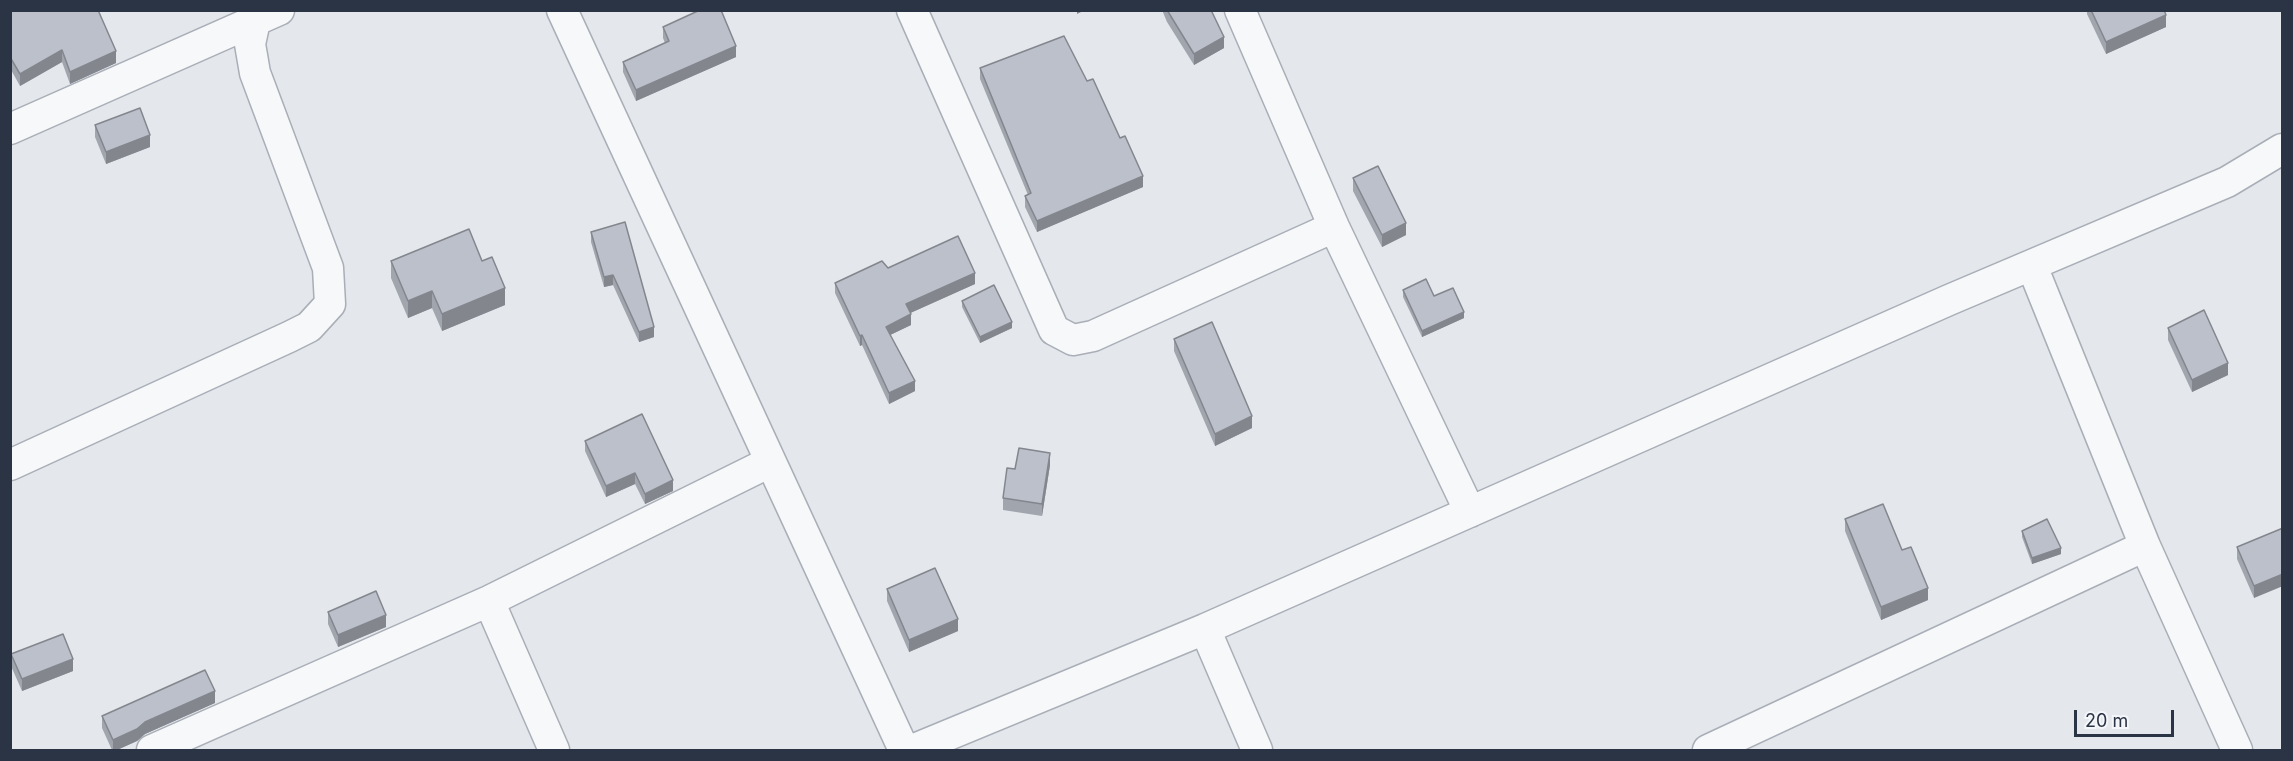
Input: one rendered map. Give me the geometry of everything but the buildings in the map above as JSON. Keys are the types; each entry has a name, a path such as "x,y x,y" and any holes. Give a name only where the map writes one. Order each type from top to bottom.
{"street":[{"path":"562,10 904,750"},
{"path":"912,10 1054,330 1073,340 1092,336 1334,227"},
{"path":"1240,10 1334,227 1470,512"},
{"path":"10,129 267,16"},
{"path":"10,465 309,327 330,304 328,268 255,74 249,44 267,16"},
{"path":"912,750 1204,629 1928,309 2227,182 2283,149"},
{"path":"2032,266 2145,546 2237,750"},
{"path":"152,750 489,601 770,462"},
{"path":"1708,750 2145,546"},
{"path":"489,601 554,750"},
{"path":"1204,629 1257,750"}]}
